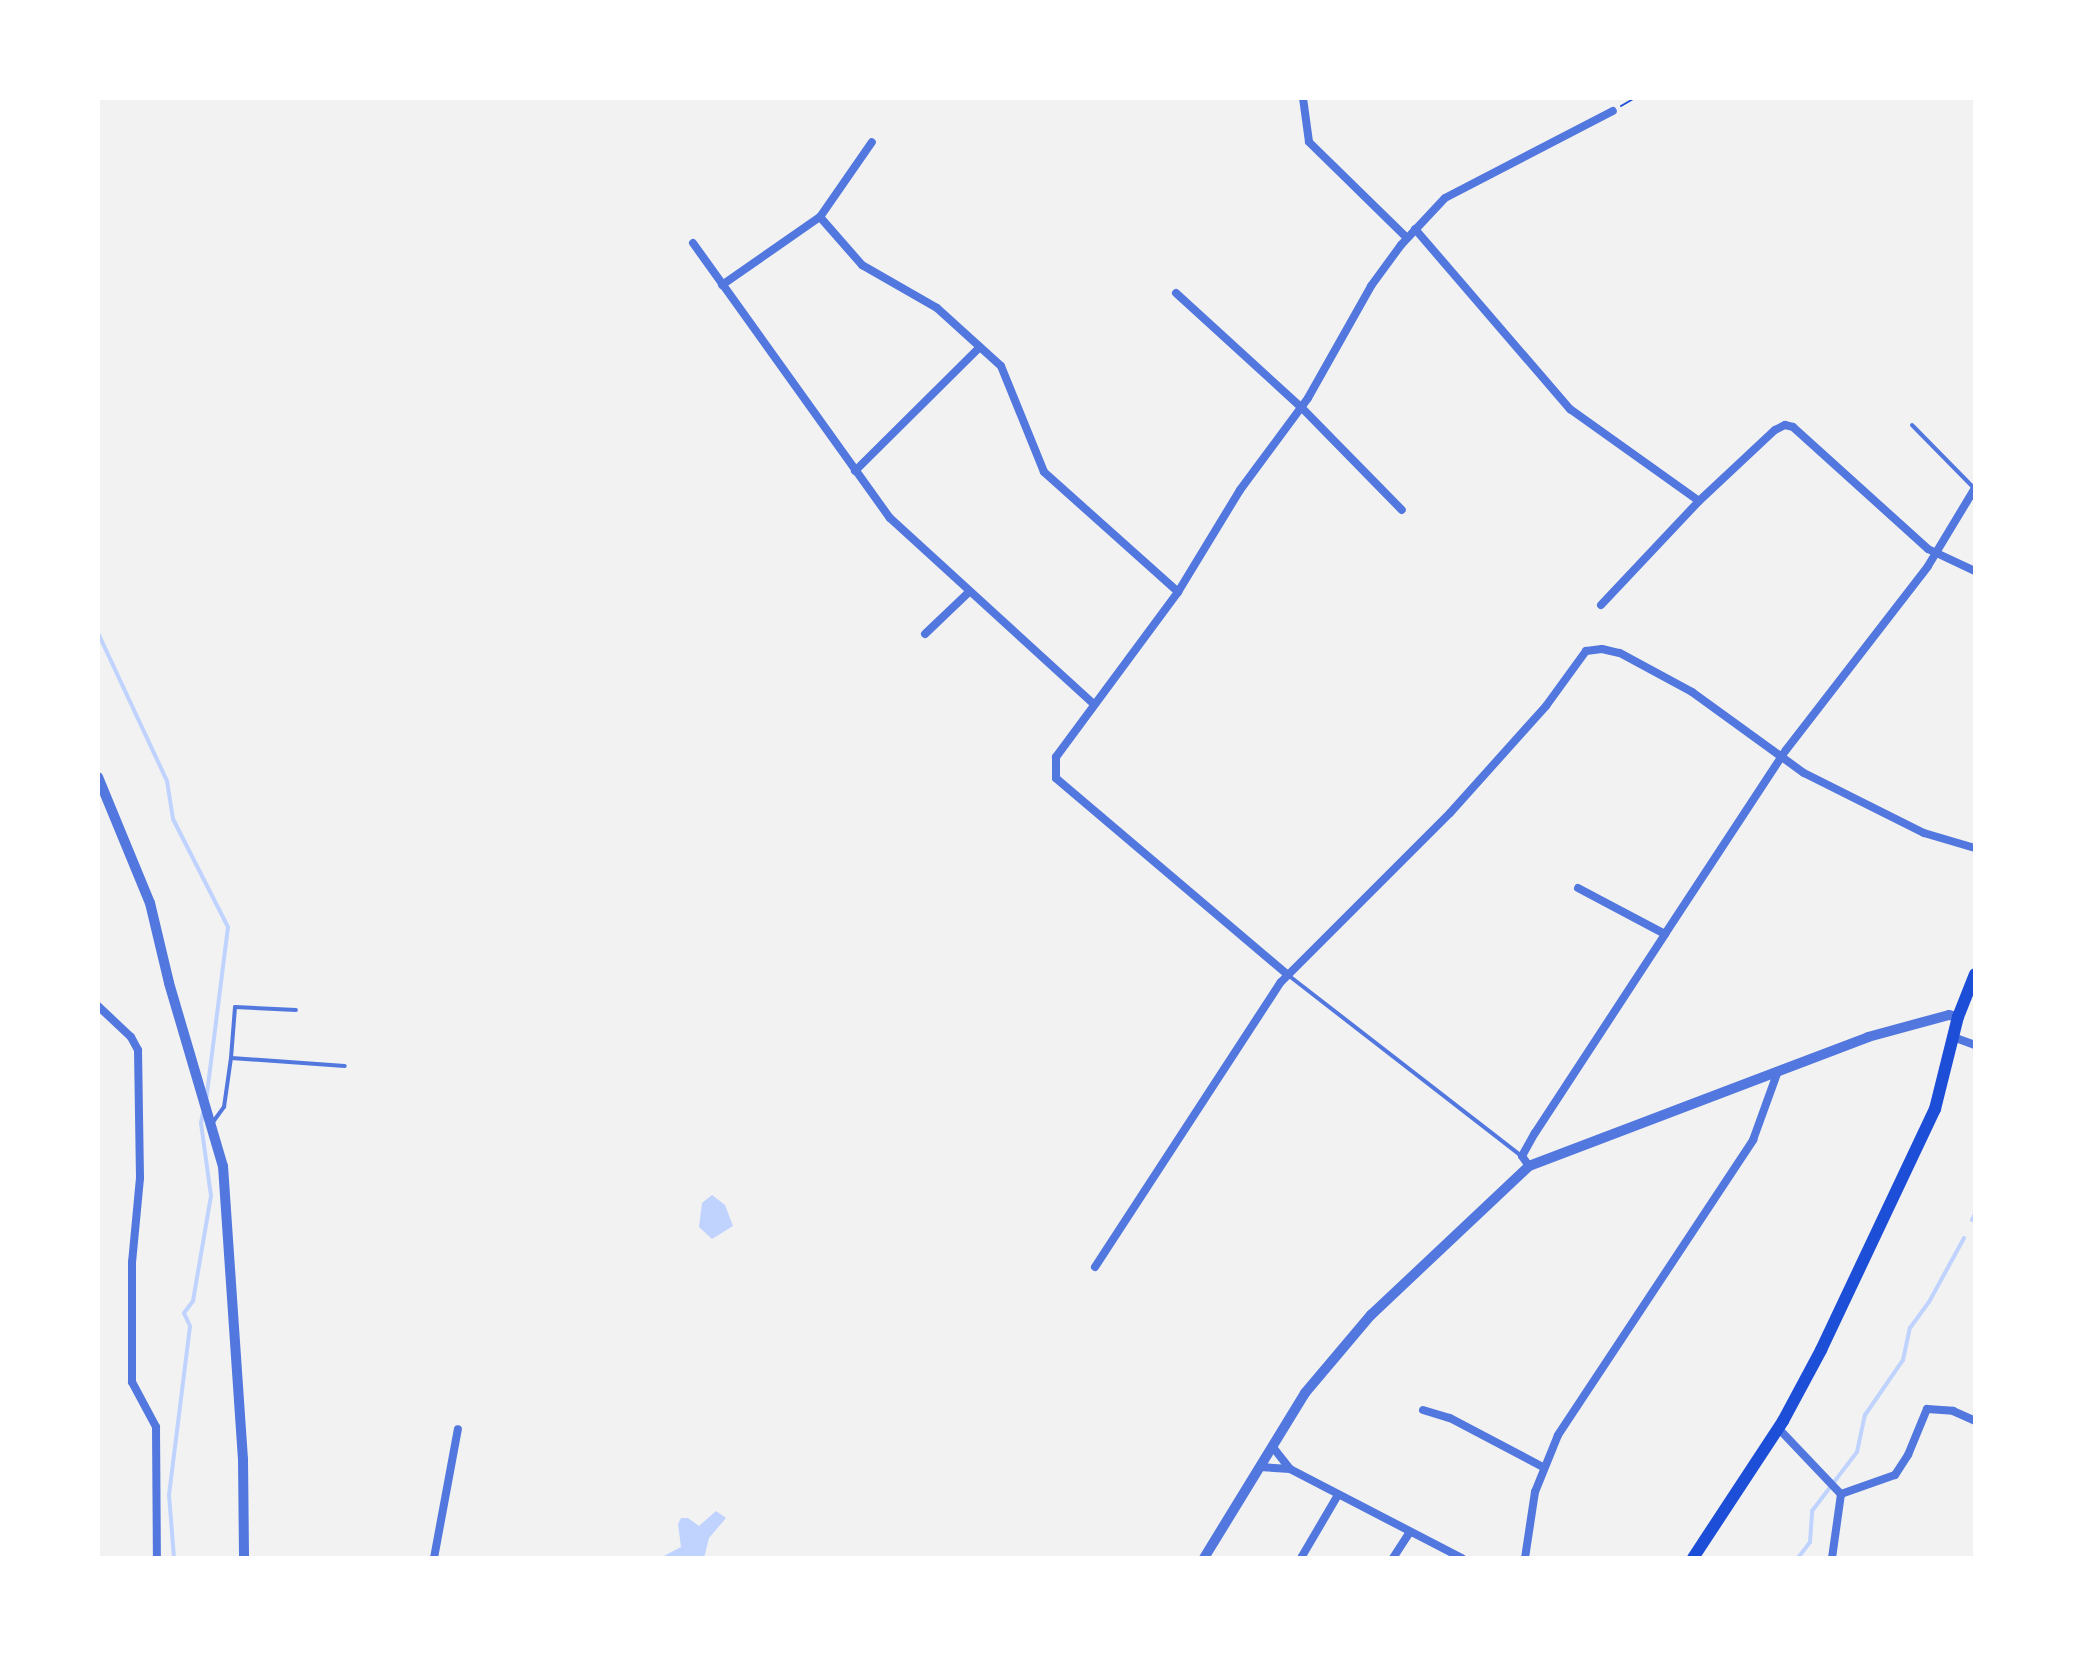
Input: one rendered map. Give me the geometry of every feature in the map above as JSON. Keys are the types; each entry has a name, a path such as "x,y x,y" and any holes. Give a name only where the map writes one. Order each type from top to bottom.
{"main road":[{"path":"1697,1554 1779,1429 1821,1350 1923,1136 1941,1092 1958,1017 1975,974"}],"street":[{"path":"1303,98 1309,142 1407,238"},
{"path":"1288,975 1056,778 1056,757 1178,592 1240,490 1323,375 1371,286 1407,238 1454,192 1613,111"},
{"path":"722,285 820,217 872,142"},
{"path":"820,217 862,265 937,308 1001,366 1044,472 1178,592"},
{"path":"1415,229 1501,325 1570,409 1699,501"},
{"path":"693,243 890,518 1094,704"},
{"path":"1176,293 1301,407 1402,510"},
{"path":"855,471 980,347"},
{"path":"1601,605 1699,501 1775,430 1785,425 1793,427 1936,554 1975,571"},
{"path":"1529,1166 1522,1156 1665,934 1783,755 1936,554 1975,488"},
{"path":"925,634 969,592"},
{"path":"1095,1267 1288,975 1450,813 1546,706 1586,651 1602,649 1620,653 1692,692 1804,773 1924,833 1975,848"},
{"path":"98,777 147,895 211,1121 228,1203 243,1459 244,1558"},
{"path":"1578,888 1665,934"},
{"path":"98,1006 131,1037 138,1050 140,1166 132,1262 132,1382 156,1427 157,1558"},
{"path":"1204,1558 1305,1393 1371,1315 1529,1166 1868,1037 1949,1015 1958,1017"},
{"path":"1953,1037 1975,1045"},
{"path":"1525,1558 1535,1492 1543,1467 1566,1423 1753,1140 1778,1071"},
{"path":"1841,1494 1895,1475 1908,1455 1927,1409 1953,1411 1975,1421"},
{"path":"1423,1410 1450,1418 1543,1467"},
{"path":"434,1558 458,1429"},
{"path":"1779,1429 1841,1494"},
{"path":"1272,1446 1290,1469 1462,1558"},
{"path":"1260,1467 1290,1469"},
{"path":"1832,1558 1841,1494"},
{"path":"1301,1558 1338,1495"},
{"path":"1393,1558 1410,1532"}],"lane":[{"path":"1912,425 1975,488"},
{"path":"1288,975 1522,1156"},
{"path":"211,1121 224,1107 235,1007 296,1010"},
{"path":"231,1058 345,1066"}],"path":[{"path":"1613,111 1635,98"}],"water":[{"path":"712,1195 725,1205 733,1226 712,1239 699,1227 702,1203"},
{"path":"716,1511 726,1518 709,1538 704,1558 660,1558 681,1547 678,1524 681,1518 688,1518 699,1526"}],"waterway":[{"path":"98,633 167,781 173,819 228,927 206,1100"},
{"path":"174,1558 169,1495 190,1326 184,1313 193,1301 211,1196 201,1123 203,1113"},
{"path":"1972,1220 1975,1214"},
{"path":"1798,1558 1810,1542 1812,1511 1857,1452 1865,1415 1903,1360 1910,1328 1929,1302 1964,1238"}]}
